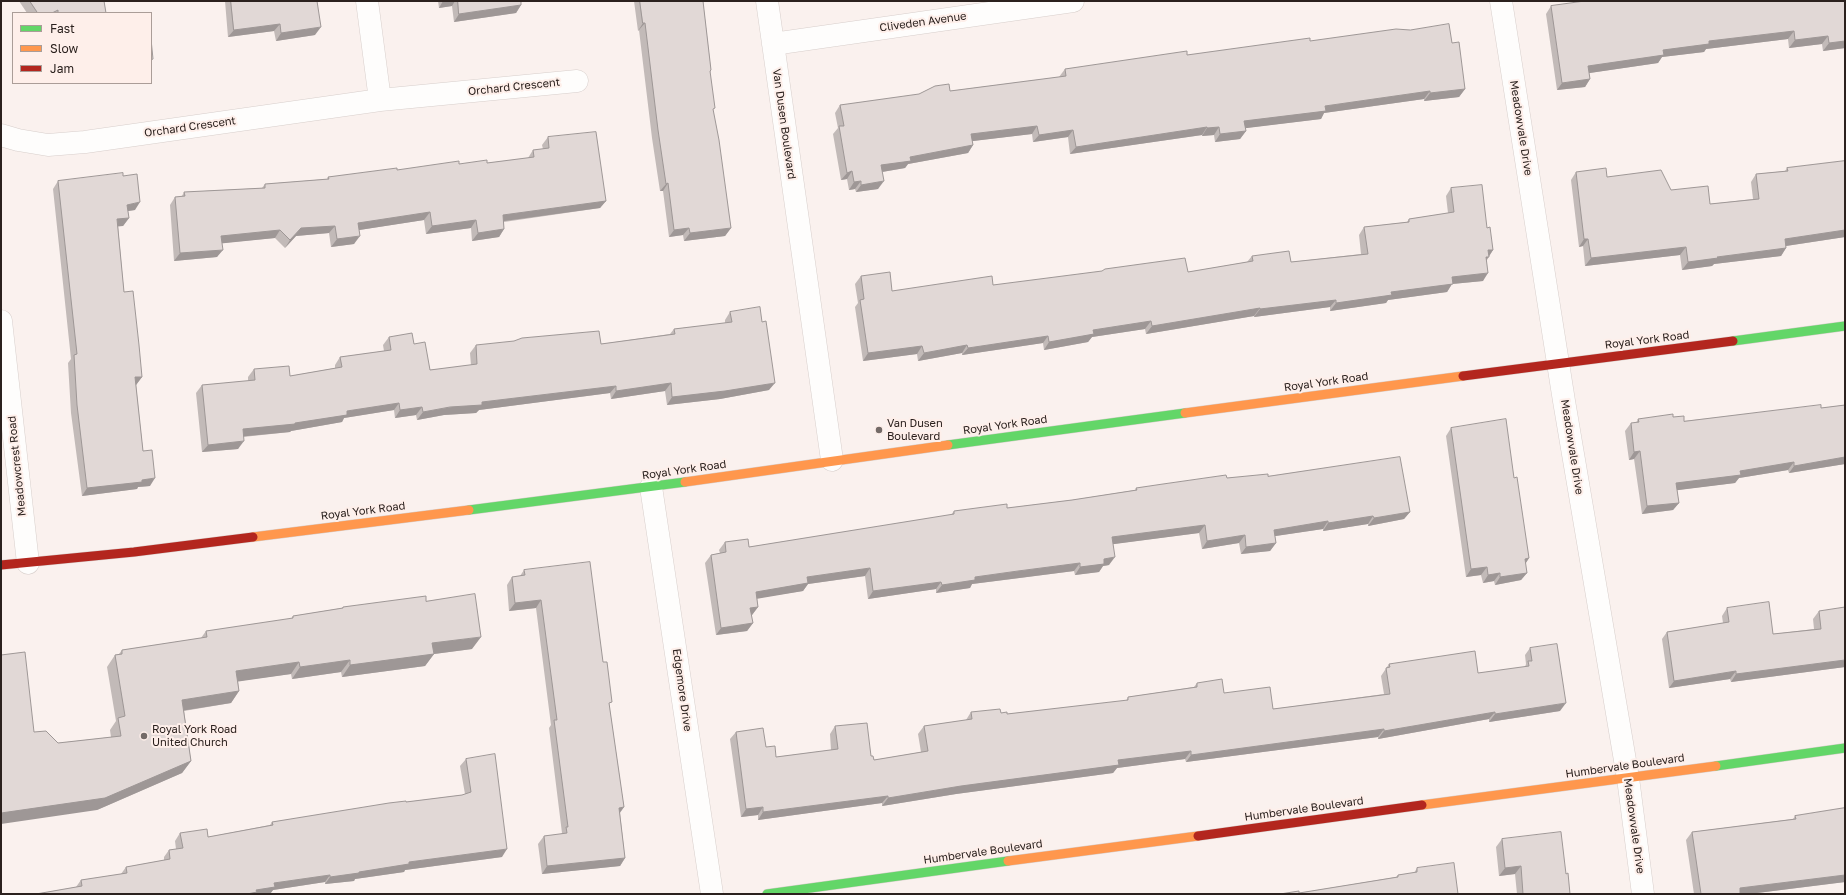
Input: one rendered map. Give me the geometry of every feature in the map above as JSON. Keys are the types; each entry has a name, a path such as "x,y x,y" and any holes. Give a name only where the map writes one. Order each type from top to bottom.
{"main road":[{"name":"Royal York Road","path":"1,565 134,552 651,487 832,460 1845,326"},
{"name":"Humbervale Boulevard","path":"767,894 1845,748"}],"street":[{"path":"367,1 380,100"},
{"name":"Van Dusen Boulevard","path":"767,1 832,460"},
{"name":"Cliveden Avenue","path":"773,44 1073,1"},
{"name":"Meadowvale Drive","path":"1501,1 1628,778 1643,894"},
{"name":"Orchard Crescent","path":"1,135 18,140 48,145 85,142 380,100 577,81"},
{"name":"Meadowcrest Road","path":"1,321 28,563"},
{"name":"Edgemore Drive","path":"651,487 712,894"}],"building":[{"path":"30,1 104,1 106,12 58,12 58,10 54,12 37,12"},
{"path":"231,1 317,1 321,27 281,33 280,24 234,30"},
{"path":"458,1 521,1 521,5 459,14"},
{"path":"640,1 703,1 715,108 713,109 719,140 731,228 690,233 689,228 674,230 668,183 666,184 658,130 645,23 643,23"},
{"path":"1585,1 1845,1 1845,41 1829,43 1828,36 1795,40 1794,31 1709,41 1709,44 1663,50 1664,55 1588,66 1590,79 1562,83 1551,6"},
{"path":"1449,24 1452,43 1459,42 1465,89 1430,93 1430,91 1325,106 1326,111 1244,121 1246,131 1220,134 1219,127 1207,127 1076,147 1073,130 1039,135 1037,126 971,134 973,145 910,157 911,161 881,165 884,181 861,185 861,181 854,182 852,171 847,173 839,126 844,126 840,105 919,94 935,86 949,84 950,91 1066,76 1065,69 1187,51 1187,55 1310,38 1310,41 1396,29 1410,30"},
{"path":"596,132 606,201 503,215 504,229 478,233 476,220 432,226 430,212 358,223 360,236 337,239 335,226 301,228 290,240 280,230 221,236 223,250 180,253 175,197 185,196 184,192 265,188 265,184 329,179 328,177 397,168 397,170 459,161 459,164 487,160 487,163 534,157 533,150 549,148 548,137"},
{"path":"1845,161 1845,230 1785,239 1786,248 1688,262 1686,247 1591,258 1588,239 1584,239 1576,172 1606,168 1607,177 1661,170 1671,190 1708,186 1710,204 1759,199 1756,174 1788,171 1787,168"},
{"path":"123,173 123,176 137,174 140,202 127,205 129,218 117,219 124,292 133,291 142,377 135,377 143,451 152,450 155,478 142,480 142,482 87,488 77,405 74,355 77,354 58,181"},
{"path":"1482,185 1487,228 1490,227 1493,250 1488,250 1489,257 1486,257 1488,273 1452,277 1453,284 1391,292 1392,295 1336,303 1336,300 1260,308 1152,326 1151,321 1093,330 1094,334 1049,342 1048,336 968,348 967,345 924,353 922,346 868,353 860,300 864,299 861,276 890,272 892,291 992,276 993,285 1102,271 1105,269 1185,258 1188,272 1253,261 1252,256 1289,251 1291,262 1368,254 1364,227 1409,222 1409,219 1454,212 1451,188"},
{"path":"760,307 762,322 766,321 775,383 672,397 671,383 616,391 616,386 482,402 482,405 450,407 423,412 422,407 400,410 399,403 347,411 347,415 295,424 243,429 244,441 208,445 202,385 255,380 254,369 289,366 290,376 342,367 340,357 391,350 389,337 412,333 414,344 425,342 430,370 477,364 476,345 514,341 522,338 599,331 601,344 675,334 674,329 732,322 730,312"},
{"path":"1821,405 1821,408 1845,405 1845,457 1794,466 1794,462 1740,471 1741,475 1676,483 1679,503 1647,506 1640,451 1634,452 1631,423 1639,422 1638,419 1673,414 1673,417 1684,416 1684,421"},
{"path":"1506,419 1514,478 1517,477 1529,558 1525,559 1527,573 1500,577 1500,573 1488,575 1487,567 1471,569 1451,428"},
{"path":"1400,457 1410,512 1374,518 1373,516 1328,523 1328,521 1274,530 1276,543 1246,547 1245,535 1207,541 1205,525 1112,537 1115,557 1104,559 1104,564 1080,567 1080,563 1018,571 975,577 975,580 942,585 941,582 873,591 870,568 807,577 808,583 756,592 758,607 750,608 753,623 721,628 711,555 726,552 725,542 748,539 749,547 954,514 954,511 1007,504 1007,508 1072,500 1137,490 1136,488 1226,475 1227,478 1268,474 1268,476"},
{"path":"590,562 603,662 607,662 612,702 609,703 624,807 619,808 625,858 547,866 544,836 567,833 566,827 568,827 554,720 557,720 541,600 515,603 512,577 525,575 524,570"},
{"path":"475,594 481,637 432,643 434,654 350,665 350,660 300,667 299,662 236,671 239,691 182,700 191,761 105,798 1,813 1,655 25,652 34,732 46,731 58,743 121,736 118,718 125,716 115,655 122,654 122,650 207,637 206,631 293,618 293,616 343,607 426,596 426,601"},
{"path":"1769,602 1773,634 1821,629 1819,611 1845,607 1845,660 1736,674 1736,671 1674,681 1667,632 1729,622 1727,608"},
{"path":"1557,644 1566,703 1495,714 1495,712 1384,731 1384,729 1191,755 1191,751 1118,760 1119,765 961,786 888,798 888,796 763,812 763,807 746,809 736,732 763,728 766,747 775,746 776,757 838,749 835,726 867,723 871,756 873,756 874,760 928,751 924,726 972,719 971,712 1000,709 1001,713 1007,712 1007,714 1128,700 1128,697 1197,687 1197,683 1222,679 1224,693 1270,687 1273,709 1390,694 1386,668 1390,667 1389,664 1475,651 1478,673 1529,666 1528,661 1532,661 1530,648"},
{"path":"495,754 507,849 409,862 409,864 359,873 330,877 330,875 274,883 275,887 256,890 257,892 247,894 36,894 82,886 81,880 127,873 126,867 170,859 169,850 183,848 180,833 207,829 208,837 273,825 272,822 389,803 462,795 471,792 466,759"},
{"path":"1845,808 1845,875 1740,888 1740,894 1701,894 1692,832 1796,819 1795,816"},
{"path":"1561,832 1570,894 1523,894 1521,866 1505,868 1502,839"},
{"path":"1454,863 1458,894 1280,894 1299,891 1299,893 1398,877 1398,875 1417,872 1417,868"}],"traffic: fast":[{"path":"1733,341 1845,326"},
{"path":"948,445 1185,413"},
{"path":"469,510 685,482"},
{"path":"1716,766 1845,748"},
{"path":"767,894 1008,861"}],"traffic: slow":[{"path":"1185,413 1463,376"},
{"path":"685,482 948,445"},
{"path":"253,537 469,510"},
{"path":"1422,805 1716,766"},
{"path":"1008,861 1198,836"}],"traffic: jam":[{"path":"1463,376 1733,341"},
{"path":"1,565 134,552 253,537"},
{"path":"1198,836 1422,805"}],"place":[{"name":"Van Dusen Boulevard","path":"879,430"},
{"name":"Royal York Road United Church","path":"144,736"}]}
